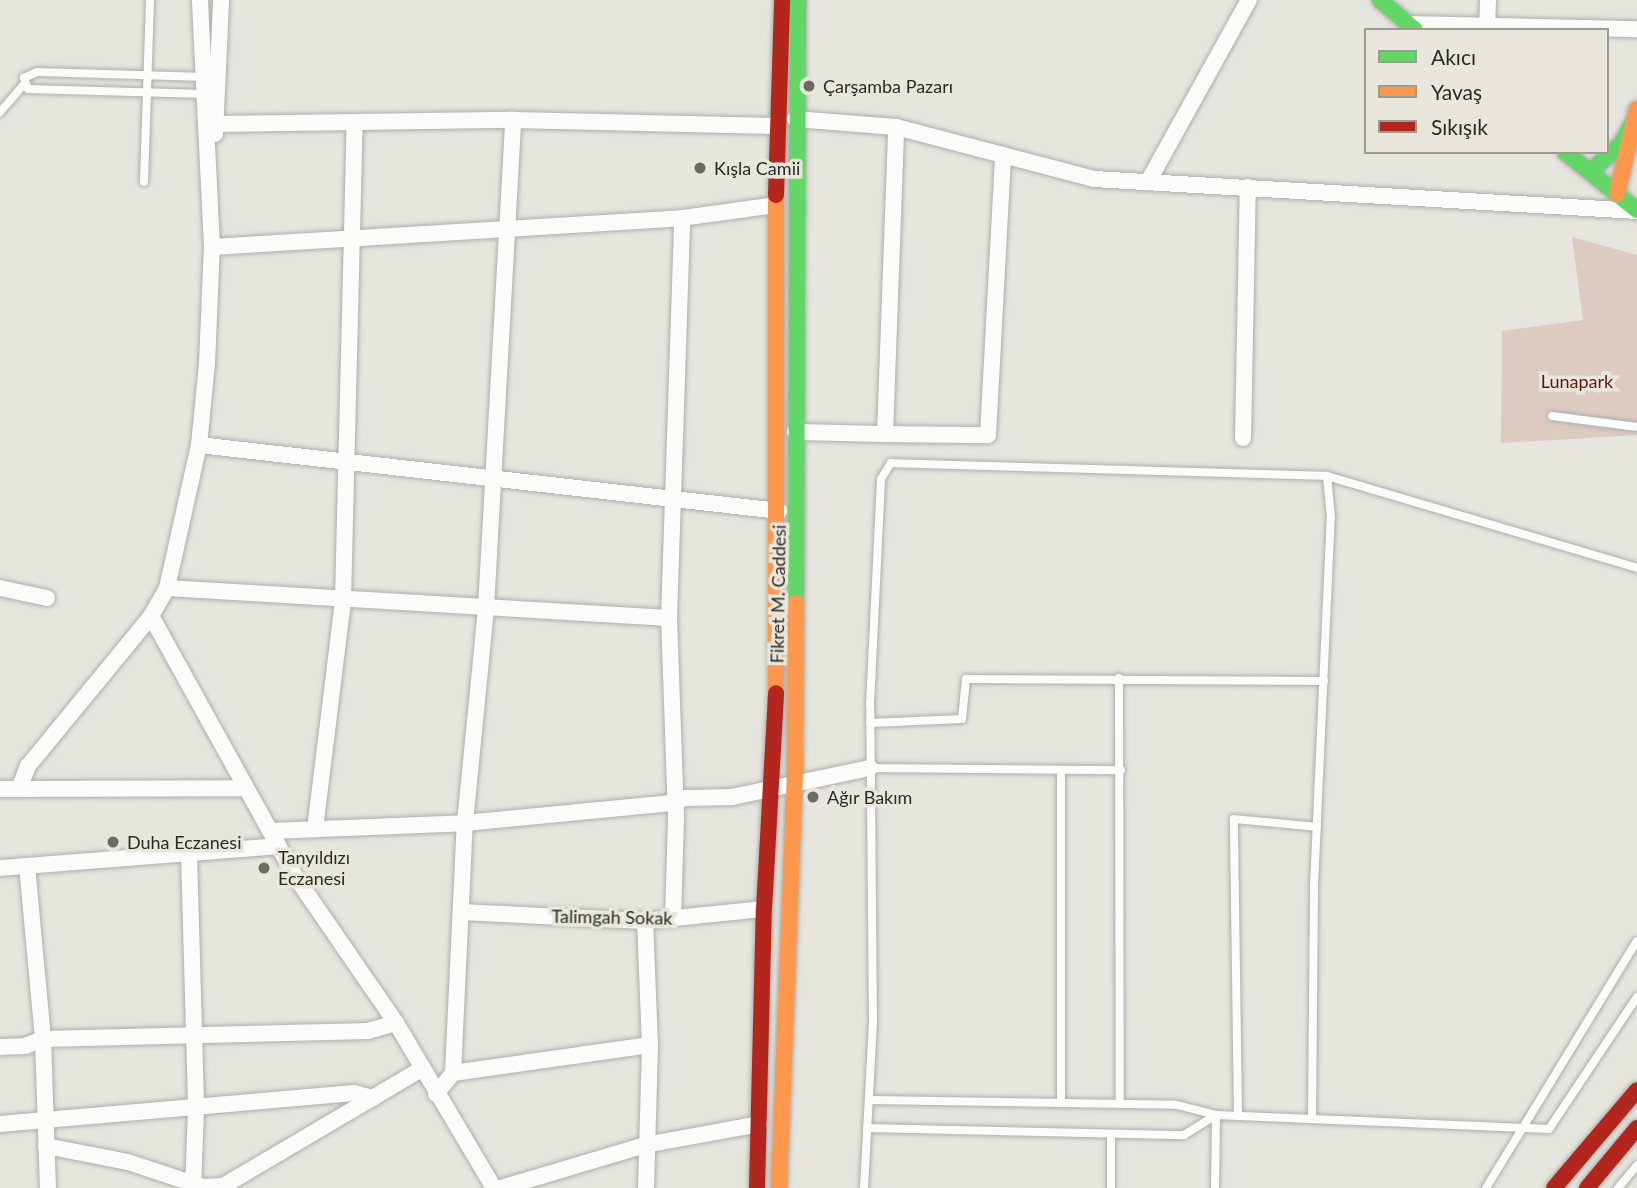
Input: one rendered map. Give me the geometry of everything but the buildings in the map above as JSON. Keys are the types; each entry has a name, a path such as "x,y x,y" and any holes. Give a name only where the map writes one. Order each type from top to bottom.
{"main road":[{"name":"Fikret M. Caddesi","path":"757,1188 764,909 774,787 779,512 776,205 782,0"},
{"path":"779,1188 794,783 795,119 798,0"},
{"path":"1380,0 1412,27"},
{"path":"1617,194 1637,109"},
{"path":"1590,173 1622,143 1636,116"},
{"path":"1567,154 1637,211"},
{"path":"1554,1188 1637,1090"},
{"path":"1587,1188 1637,1128"}],"street":[{"path":"19,789 28,766 151,616 167,588 199,445 212,247 201,94 200,0"},
{"path":"208,191 219,95 221,0"},
{"path":"1148,182 1249,0"},
{"path":"1412,27 1487,28 1488,0"},
{"path":"1609,29 1637,29"},
{"path":"795,119 896,127 1094,179 1637,211"},
{"path":"216,124 513,120 777,126"},
{"path":"436,1094 453,1073 465,823 486,608 513,120"},
{"path":"315,829 343,600 356,235 355,122"},
{"path":"885,434 896,127"},
{"path":"795,432 988,435 1003,155"},
{"path":"1243,438 1248,187"},
{"path":"212,247 356,235 682,218 776,205"},
{"path":"673,919 676,817 672,803 669,618 682,218"},
{"path":"199,445 492,481 779,512"},
{"path":"0,588 47,597"},
{"path":"167,588 669,618"},
{"path":"151,616 278,846 396,1023 494,1188"},
{"path":"270,831 465,823 672,803 870,768"},
{"path":"0,789 245,788"},
{"path":"0,868 278,846"},
{"path":"189,853 196,1108 193,1186"},
{"path":"27,866 43,1039 48,1188"},
{"name":"Talimgah Sokak","path":"461,912 645,921 764,909"},
{"path":"645,921 650,1045 645,1145 646,1188"},
{"path":"0,1047 43,1039 368,1031 396,1023"},
{"path":"453,1073 650,1045"},
{"path":"46,1146 128,1162 193,1186 214,1187 236,1181 423,1068"},
{"path":"0,1124 45,1123 354,1093 373,1098"},
{"path":"501,1188 645,1145 759,1124"}],"lane":[{"path":"144,181 144,91 150,0"},
{"path":"0,112 24,85 30,73 219,76"},
{"path":"24,85 28,89 219,95"},
{"path":"1552,416 1637,427"},
{"path":"864,1188 873,1023 870,723 881,479 891,463 1327,476 1637,568"},
{"path":"1312,1119 1317,827 1331,518 1327,476"},
{"path":"1119,678 1120,1104"},
{"path":"870,723 962,719 965,679 1324,681"},
{"path":"870,768 1121,770"},
{"path":"1061,770 1061,1103"},
{"path":"1238,1116 1234,818 1317,827"},
{"path":"1486,1188 1637,941"},
{"path":"869,1100 880,1103 1177,1105 1216,1115 1549,1129 1637,997"},
{"path":"867,1128 1184,1135 1216,1115"},
{"path":"1215,1188 1216,1115"},
{"path":"1111,1133 1111,1188"},
{"path":"1618,1188 1637,1165"}],"green space":[{"name":"Lunapark","path":"1572,237 1637,255 1637,435 1501,443 1502,331 1583,320"}],"traffic: fast":[{"path":"796,603 798,0"},
{"path":"1380,0 1413,28"},
{"path":"1590,172 1622,143 1630,127"},
{"path":"1567,154 1637,210"}],"traffic: slow":[{"path":"1617,194 1637,109"},
{"path":"776,195 776,693"},
{"path":"779,1188 795,765 796,603"}],"traffic: jam":[{"path":"776,195 782,0"},
{"path":"757,1188 764,909 776,693"},
{"path":"1554,1188 1637,1090"},
{"path":"1587,1188 1637,1128"}],"place":[{"name":"Çarşamba Pazarı","path":"809,86"},
{"name":"Kışla Camii","path":"700,168"},
{"name":"Ağır Bakım","path":"813,797"},
{"name":"Duha Eczanesi","path":"113,842"},
{"name":"Tanyıldızı Eczanesi","path":"264,868"}]}
